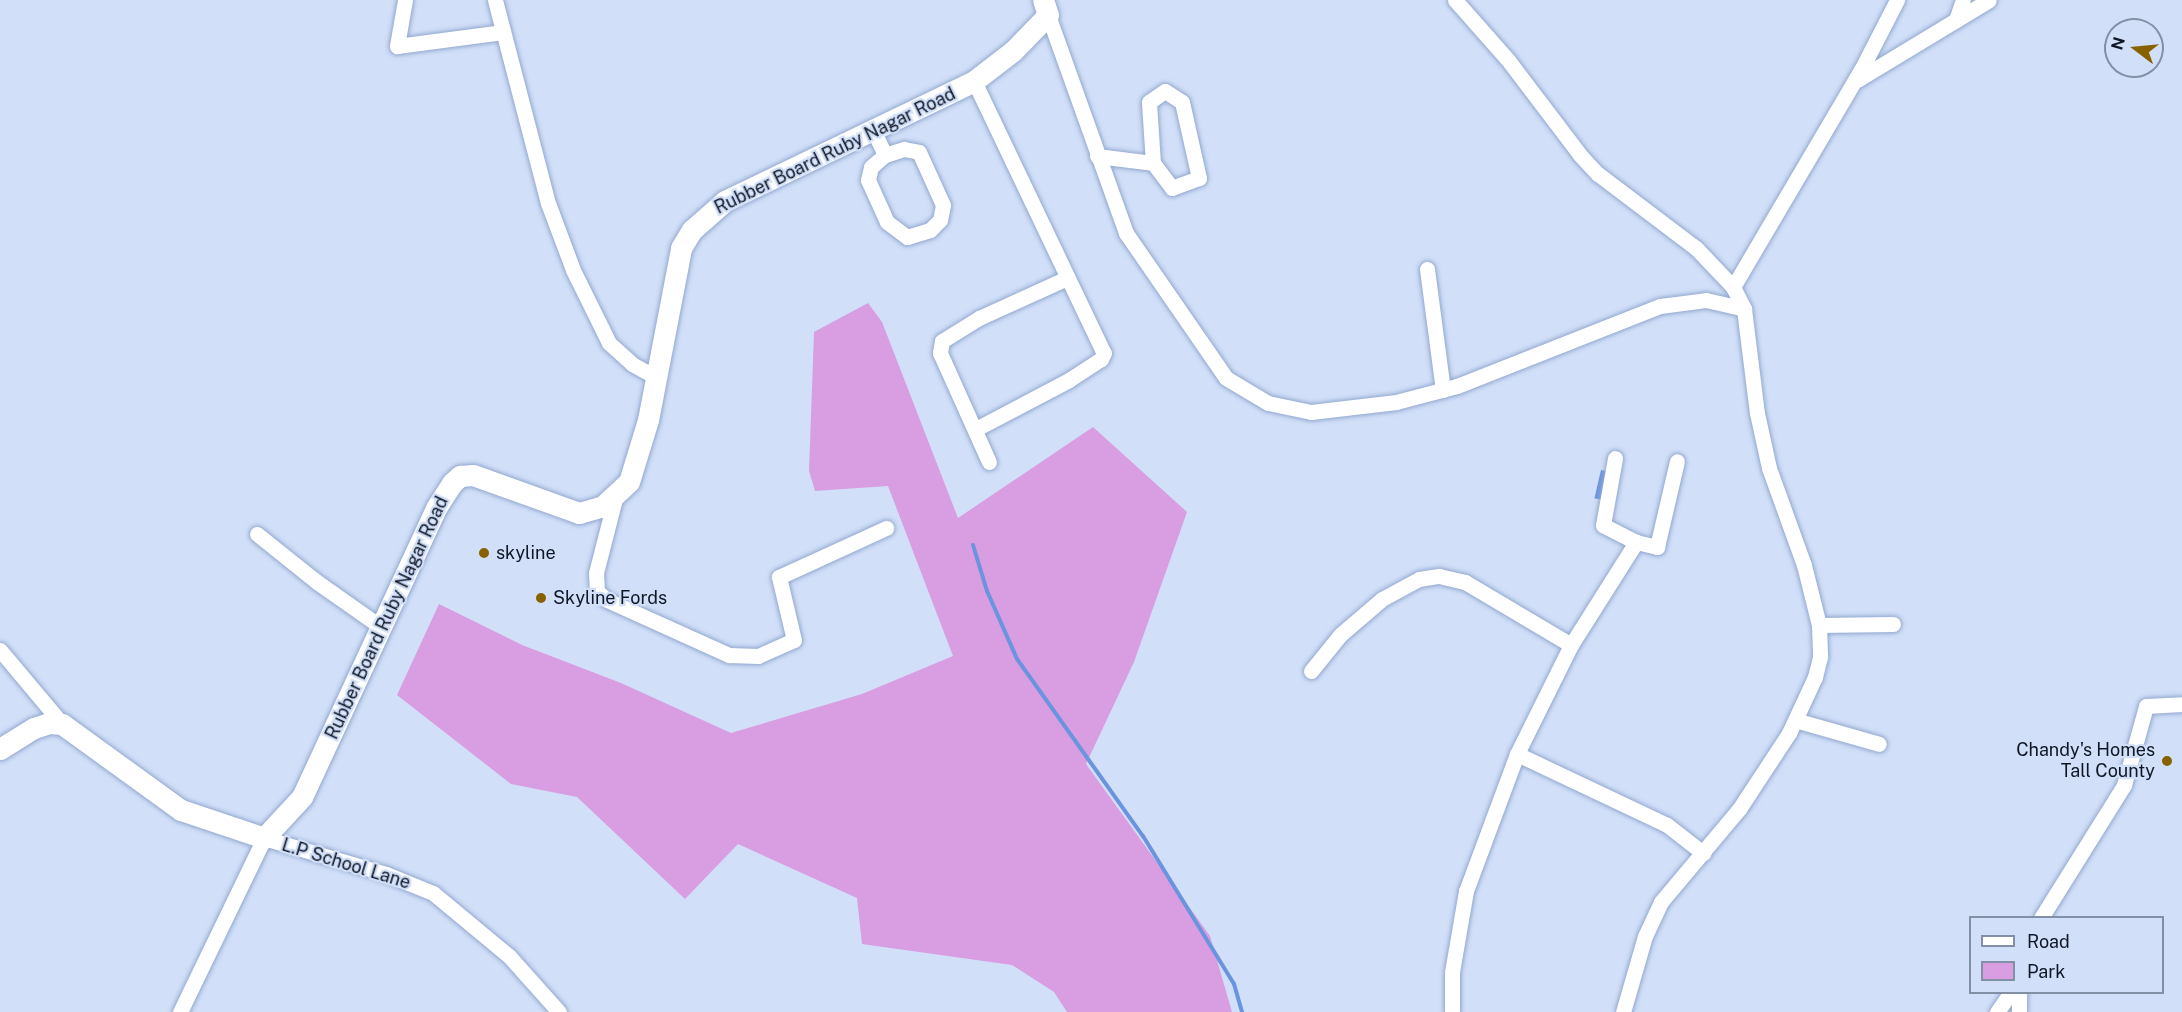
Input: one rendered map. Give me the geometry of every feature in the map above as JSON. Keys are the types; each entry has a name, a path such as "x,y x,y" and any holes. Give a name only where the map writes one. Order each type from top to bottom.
{"main road":[{"name":"Rubber Board Ruby Nagar Road","path":"264,838 302,797 443,494 460,476 473,475 579,513 591,512 616,495 629,482 657,378 681,248 692,230 725,201 874,132 974,81 1013,51 1046,8"},
{"path":"0,749 34,728 49,723 62,724 181,810 264,838"}],"street":[{"path":"405,0 397,46 503,32"},
{"path":"495,0 548,202 573,270 609,343 626,360 657,378"},
{"path":"1455,0 1508,60 1580,155 1598,174 1696,248 1732,287 1744,309 1762,440 1804,565 1819,625 1820,657 1796,720 1739,809 1652,919 1623,1012"},
{"path":"1732,287 1854,81 1897,0"},
{"path":"1956,20 1964,0"},
{"path":"1854,81 1989,0"},
{"path":"1046,8 1126,233 1159,285 1235,385 1268,403 1311,412 1396,402 1443,390 1660,306 1706,300 1744,309"},
{"path":"974,81 1104,353 1101,359 976,429"},
{"path":"1097,156 1153,163 1172,188 1199,178 1182,102 1165,91 1149,102 1153,163"},
{"path":"874,132 885,155"},
{"path":"904,149 919,152 944,205 940,220 930,230 907,237 887,222 868,180 871,167 885,155 904,149"},
{"path":"1427,269 1443,390"},
{"path":"989,462 940,353 942,341 979,318 1067,278"},
{"path":"1615,458 1603,525 1636,542 1657,547 1677,461"},
{"path":"616,495 596,573 597,591 607,600 729,655 758,656 794,640 779,577 886,528"},
{"path":"257,534 316,582 381,627"},
{"path":"1452,1012 1452,972 1466,891 1517,754 1571,645 1636,542"},
{"path":"1311,671 1340,635 1382,599 1419,579 1439,576 1465,582 1571,645"},
{"path":"1819,625 1893,624"},
{"path":"0,650 62,724"},
{"path":"2042,916 2124,785 2146,706 2182,704"},
{"path":"1796,720 1879,744"},
{"path":"1517,754 1667,825 1703,853"},
{"path":"180,1012 264,838"},
{"name":"L.P School Lane","path":"264,838 386,874 433,893 509,956 559,1012"},
{"path":"1997,1012 2010,994"},
{"path":"2019,994 2019,1012"}],"green space":[{"path":"868,303 882,322 958,518 1093,427 1187,512 1134,662 1086,764 1210,936 1232,1012 1067,1012 1054,992 1012,965 862,944 857,898 738,844 685,899 577,797 511,784 397,695 439,604 522,645 621,683 731,733 862,694 953,656 888,486 815,491 809,471 814,332"}],"water":[{"path":"1601,470 1618,474 1611,502 1594,498"}],"waterway":[{"path":"973,545 987,591 1017,659 1143,836 1234,984 1242,1012"}],"place":[{"name":"skyline","path":"484,553"},
{"name":"Skyline Fords","path":"541,598"},
{"name":"Chandy's Homes Tall County","path":"2167,761"}]}
